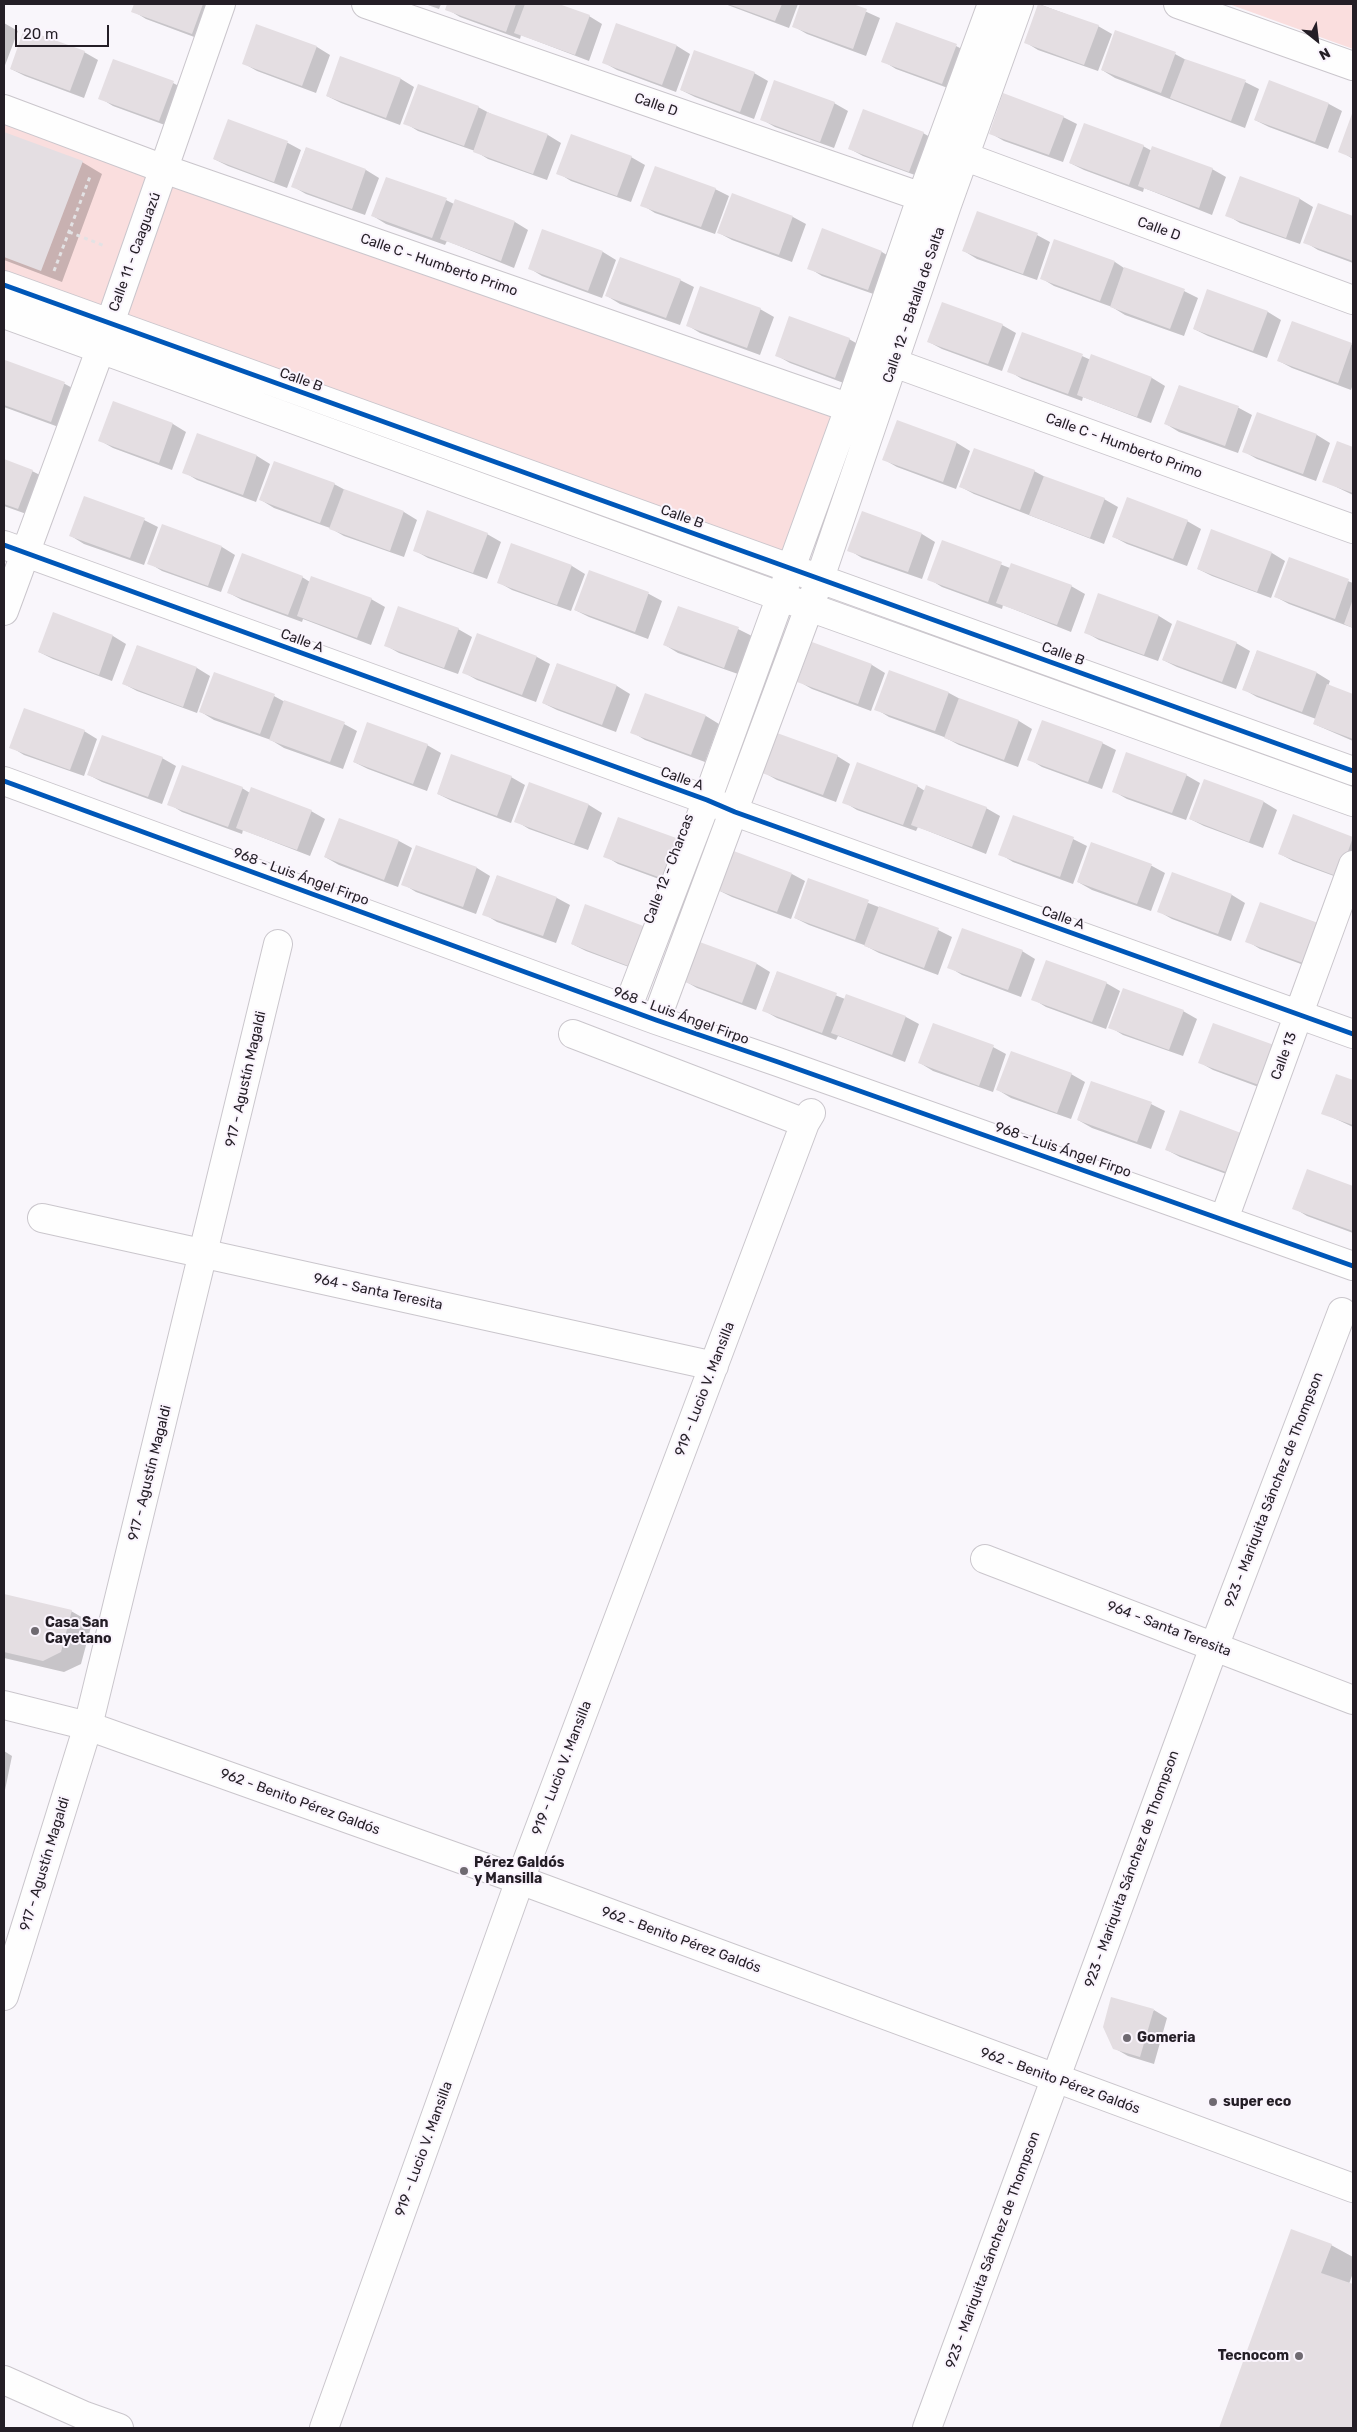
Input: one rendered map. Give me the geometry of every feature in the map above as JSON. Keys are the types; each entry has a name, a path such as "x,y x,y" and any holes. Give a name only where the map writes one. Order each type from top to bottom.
{"street":[{"name":"Calle 11 - Caaguazú","path":"4,611 15,549 110,323 131,256 164,169 221,4"},
{"name":"Calle D","path":"366,4 920,198 948,205"},
{"name":"Calle 12 - Batalla de Salta","path":"780,595 849,408 920,198 992,4"},
{"name":"Calle 12 - Batalla de Salta","path":"809,607 1019,4"},
{"path":"1178,4 1353,66"},
{"name":"Calle C - Humberto Primo","path":"4,109 164,169 875,417"},
{"name":"Calle D","path":"966,157 1353,300"},
{"name":"Calle B","path":"4,285 1353,771"},
{"path":"4,314 809,607 1353,802"},
{"name":"Calle C - Humberto Primo","path":"894,363 1353,529"},
{"name":"Calle A","path":"15,549 707,800 734,812 1353,1034"},
{"name":"Calle 12 - Charcas","path":"628,1009 707,800 780,595"},
{"path":"656,1020 809,607"},
{"name":"968 - Luis Ángel Firpo","path":"4,781 656,1020 1353,1266"},
{"name":"Calle 13","path":"1224,1219 1353,865"},
{"name":"917 - Agustín Magaldi","path":"4,1996 88,1726 278,944"},
{"name":"919 - Lucio V. Mansilla","path":"324,2428 520,1880 808,1118 573,1034"},
{"name":"964 - Santa Teresita","path":"42,1218 714,1366"},
{"name":"923 - Mariquita Sánchez de Thompson","path":"927,2428 1214,1646 1342,1312"},
{"name":"964 - Santa Teresita","path":"985,1559 1353,1700"},
{"name":"962 - Benito Pérez Galdós","path":"4,1705 88,1726 520,1880 1353,2188"},
{"path":"4,2380 85,2416 118,2428"}],"path":[{"path":"44,299 102,145"},
{"path":"68,232 131,256"}],"shaded area":[{"path":"1229,4 1353,4 1353,49"},
{"path":"4,109 849,408 790,568 4,285"}],"building":[{"path":"134,4 203,4 192,34 131,12"},
{"path":"447,4 516,4 506,32 445,10"},
{"path":"525,4 559,4 590,15 575,55 514,33"},
{"path":"728,4 782,4 775,21"},
{"path":"800,4 853,4 867,9 853,49 792,27"},
{"path":"1038,4 1099,25 1084,65 1024,43"},
{"path":"896,22 957,44 942,84 881,62"},
{"path":"616,23 677,45 662,85 602,63"},
{"path":"256,24 317,46 302,86 242,64"},
{"path":"24,29 85,51 70,91 10,69"},
{"path":"1115,30 1176,52 1161,93 1101,70"},
{"path":"694,50 755,72 740,112 680,90"},
{"path":"340,56 401,78 386,118 326,96"},
{"path":"113,59 174,81 159,121 98,99"},
{"path":"1185,59 1246,80 1231,121 1170,98"},
{"path":"774,80 835,102 820,142 760,120"},
{"path":"1269,80 1329,103 1315,142 1254,120"},
{"path":"418,84 479,106 464,146 403,124"},
{"path":"1003,93 1064,116 1049,155 989,134"},
{"path":"863,109 924,132 909,172 848,149"},
{"path":"1353,111 1353,158 1338,152"},
{"path":"487,112 548,134 533,174 473,152"},
{"path":"228,119 288,141 274,182 213,159"},
{"path":"1084,123 1144,145 1129,185 1069,163"},
{"path":"4,132 83,161 41,271 4,257"},
{"path":"571,134 632,156 617,196 556,174"},
{"path":"1152,146 1213,168 1199,208 1138,186"},
{"path":"306,147 366,169 352,209 291,187"},
{"path":"655,166 716,188 701,227 640,206"},
{"path":"1240,176 1300,198 1286,238 1225,216"},
{"path":"386,177 447,198 432,238 371,216"},
{"path":"732,193 793,216 779,255 717,233"},
{"path":"455,199 515,221 501,261 440,239"},
{"path":"1318,203 1353,216 1353,261 1303,243"},
{"path":"977,211 1038,233 1023,274 962,251"},
{"path":"822,228 882,251 868,290 807,269"},
{"path":"542,229 603,251 588,291 528,269"},
{"path":"1054,239 1115,261 1100,301 1040,279"},
{"path":"620,257 681,279 666,318 605,296"},
{"path":"1124,267 1185,289 1170,329 1110,307"},
{"path":"700,286 761,308 747,348 686,326"},
{"path":"1207,289 1268,311 1253,351 1193,329"},
{"path":"942,302 1003,324 988,364 927,342"},
{"path":"789,316 850,338 835,378 775,356"},
{"path":"1292,321 1352,343 1338,383 1277,361"},
{"path":"1022,332 1083,354 1068,394 1007,372"},
{"path":"1091,354 1152,377 1137,417 1077,395"},
{"path":"5,360 65,382 51,422 4,405"},
{"path":"1179,385 1239,406 1225,446 1164,424"},
{"path":"113,401 173,423 159,463 98,441"},
{"path":"1257,412 1317,434 1303,474 1242,452"},
{"path":"897,420 957,442 943,482 882,460"},
{"path":"197,433 257,455 243,495 182,473"},
{"path":"1337,441 1353,447 1353,493 1322,482"},
{"path":"974,448 1035,470 1020,510 959,487"},
{"path":"4,459 33,470 18,509 4,504"},
{"path":"274,461 335,483 320,523 259,500"},
{"path":"1044,476 1105,498 1090,538 1029,515"},
{"path":"344,489 404,511 390,551 329,529"},
{"path":"84,496 145,518 130,558 69,536"},
{"path":"1127,497 1188,520 1173,559 1112,537"},
{"path":"427,510 488,533 473,573 413,551"},
{"path":"862,511 922,533 908,572 847,551"},
{"path":"162,524 222,546 208,586 147,564"},
{"path":"1211,529 1272,552 1257,592 1197,569"},
{"path":"942,540 1002,562 988,602 927,580"},
{"path":"511,543 572,565 557,605 497,583"},
{"path":"242,553 303,576 288,615 227,593"},
{"path":"1289,557 1349,579 1335,619 1274,597"},
{"path":"1011,563 1072,585 1057,625 996,603"},
{"path":"589,570 649,592 635,632 574,610"},
{"path":"311,576 372,598 357,638 297,616"},
{"path":"1098,593 1159,615 1144,655 1084,633"},
{"path":"1353,599 1353,628 1344,624"},
{"path":"398,606 459,628 444,668 384,646"},
{"path":"678,606 739,627 724,668 663,645"},
{"path":"53,612 113,635 99,675 38,652"},
{"path":"1177,620 1237,642 1222,682 1162,660"},
{"path":"477,633 537,656 522,695 462,673"},
{"path":"812,642 872,664 858,704 797,682"},
{"path":"137,645 197,667 183,707 122,684"},
{"path":"1257,650 1317,672 1302,712 1242,690"},
{"path":"557,663 617,685 602,725 542,703"},
{"path":"889,670 949,692 935,731 874,710"},
{"path":"214,672 275,694 260,734 199,712"},
{"path":"1327,684 1353,694 1353,739 1313,724"},
{"path":"645,693 706,715 691,755 630,733"},
{"path":"959,698 1019,720 1004,760 944,738"},
{"path":"284,700 345,722 330,762 269,740"},
{"path":"24,708 85,730 70,770 9,748"},
{"path":"1042,720 1103,742 1088,782 1027,760"},
{"path":"367,722 428,744 413,784 353,762"},
{"path":"777,733 838,755 823,795 762,773"},
{"path":"102,735 163,757 148,797 87,775"},
{"path":"1126,752 1187,774 1172,813 1112,792"},
{"path":"451,754 512,776 497,816 437,794"},
{"path":"857,762 918,785 903,825 842,803"},
{"path":"182,765 243,787 228,827 167,805"},
{"path":"1204,779 1264,801 1249,842 1189,819"},
{"path":"529,782 589,804 574,844 514,822"},
{"path":"926,785 987,807 972,847 911,825"},
{"path":"251,787 312,810 297,850 236,828"},
{"path":"1293,814 1353,837 1339,877 1278,854"},
{"path":"1013,815 1074,837 1060,877 998,855"},
{"path":"618,817 679,839 664,879 603,857"},
{"path":"339,818 399,840 384,880 324,857"},
{"path":"1091,842 1152,864 1137,904 1077,882"},
{"path":"416,845 477,867 463,907 401,885"},
{"path":"731,850 792,873 777,912 717,890"},
{"path":"1172,872 1232,894 1218,934 1157,912"},
{"path":"497,875 557,897 543,936 482,915"},
{"path":"808,878 869,900 855,940 794,918"},
{"path":"1260,902 1321,924 1306,964 1245,942"},
{"path":"585,904 646,927 631,967 571,944"},
{"path":"879,906 939,928 924,968 864,946"},
{"path":"962,928 1023,950 1008,990 947,968"},
{"path":"697,941 757,963 742,1003 682,981"},
{"path":"1046,960 1107,982 1092,1022 1031,1000"},
{"path":"777,971 837,993 822,1033 762,1011"},
{"path":"1123,988 1184,1010 1169,1050 1108,1028"},
{"path":"846,994 906,1016 892,1055 831,1033"},
{"path":"933,1023 994,1045 979,1086 918,1063"},
{"path":"1213,1023 1274,1045 1259,1085 1198,1063"},
{"path":"1011,1051 1072,1073 1057,1113 996,1090"},
{"path":"1336,1074 1353,1080 1353,1125 1321,1114"},
{"path":"1091,1081 1152,1102 1137,1142 1077,1120"},
{"path":"1180,1110 1241,1133 1226,1172 1165,1150"},
{"path":"1307,1169 1353,1186 1353,1231 1292,1209"},
{"name":"Casa San Cayetano","path":"4,1594 72,1610 61,1652 43,1661 4,1652"},
{"name":"Gomeria","path":"1111,1997 1154,2009 1140,2057 1113,2049 1103,2027"},
{"name":"Tecnocom","path":"1291,2229 1332,2244 1321,2273 1353,2284 1353,2428 1219,2428"}],"cycle path":[{"path":"4,285 1353,771"},
{"path":"4,545 707,800 735,812 1353,1034"},
{"path":"4,781 656,1020 1353,1266"}],"place":[{"name":"Casa San Cayetano","path":"35,1631"},
{"name":"Pérez Galdós y Mansilla","path":"464,1871"},
{"name":"Gomeria","path":"1127,2038"},
{"name":"super eco","path":"1213,2102"},
{"name":"Tecnocom","path":"1299,2356"}]}
